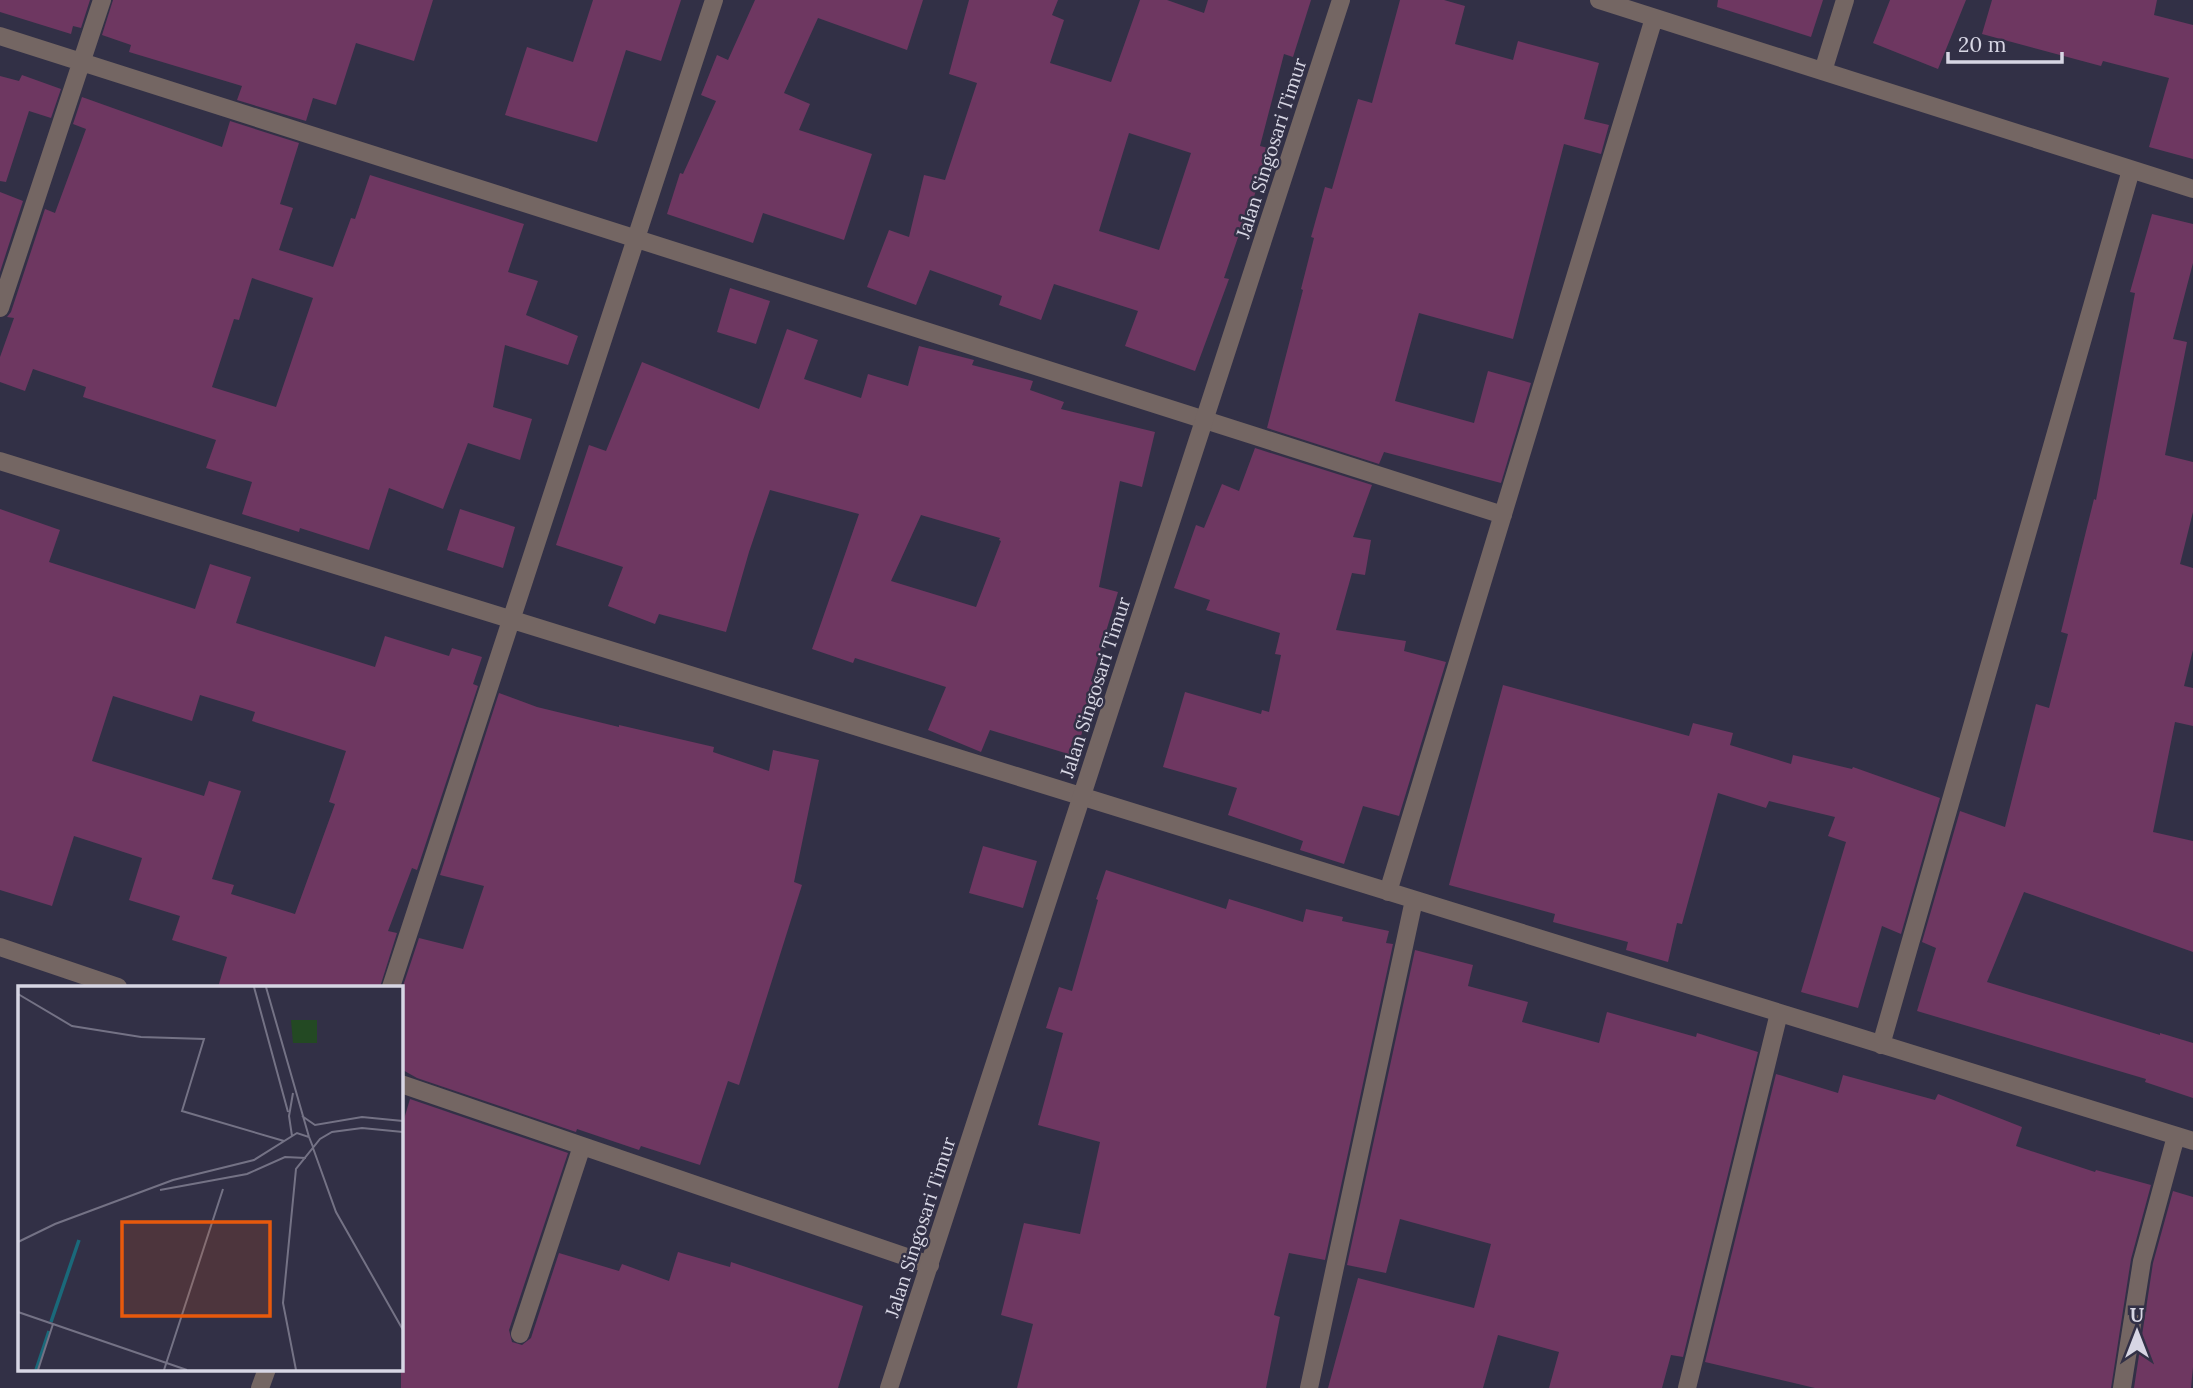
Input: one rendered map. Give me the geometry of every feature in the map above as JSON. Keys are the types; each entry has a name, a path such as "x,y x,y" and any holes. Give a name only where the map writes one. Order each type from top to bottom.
{"street":[{"path":"0,308 102,0"},
{"path":"391,986 715,0"},
{"name":"Jalan Singosari Timur","path":"889,1388 1341,0"},
{"path":"1599,0 2193,189"},
{"path":"1823,71 1845,0"},
{"path":"1388,892 1654,18"},
{"path":"0,36 1503,514"},
{"path":"1881,1045 2132,170"},
{"path":"0,461 2184,1138 2141,1261 2122,1388"},
{"path":"1309,1388 1414,900"},
{"path":"0,947 115,986"},
{"path":"1687,1388 1779,1013"},
{"path":"402,1084 930,1265"},
{"path":"520,1334 582,1146"},
{"path":"260,1388 267,1370"}],"building":[{"path":"0,0 90,0 81,28 73,26 71,34 0,12"},
{"path":"113,0 433,0 414,61 356,43 336,105 313,98 306,121 237,100 242,86 129,52 131,45 102,35"},
{"path":"593,0 681,0 661,61 626,50 597,142 505,115 527,47 573,62"},
{"path":"755,0 923,0 907,50 818,18 784,93 810,104 799,130 872,154 844,240 763,213 753,243 667,214 680,173 683,174 716,101 701,95 717,55 728,60"},
{"path":"969,0 1058,0 1052,15 1064,20 1050,63 1111,82 1140,0 1167,0 1204,13 1208,0 1311,0 1293,57 1284,54 1260,146 1268,148 1248,218 1245,217 1224,278 1229,279 1195,371 1125,346 1138,311 1054,284 1041,320 999,305 1002,296 930,270 916,305 867,287 889,230 909,237 924,175 945,180 977,83 949,74","holes":["1129,133 1191,153 1159,250 1099,231"]},
{"path":"1400,0 1444,0 1465,6 1455,44 1513,60 1518,41 1599,63 1584,119 1609,125 1601,154 1564,144 1513,339 1419,313 1395,401 1474,423 1488,371 1531,383 1501,483 1384,452 1379,464 1267,428 1303,290 1301,289 1314,238 1311,237 1325,187 1332,189 1358,99 1372,103"},
{"path":"1718,0 1823,0 1811,37 1717,7"},
{"path":"1890,0 1966,0 1938,69 1873,43"},
{"path":"1992,0 2157,0 2154,15 2193,25 2193,159 2149,147 2169,78 2103,61 2101,66 1982,34"},
{"path":"22,75 61,89 51,118 29,111 6,182 0,181 0,76 19,81"},
{"path":"82,97 222,147 230,121 299,143 280,204 293,208 279,250 333,267 351,218 355,219 370,175 524,224 508,272 538,281 526,315 578,336 568,365 505,345 493,407 532,419 520,460 468,443 443,509 389,488 369,550 300,528 299,532 242,514 252,482 206,468 216,440 83,397 86,387 33,369 25,391 0,382 0,357 14,318 7,317 11,312 45,209 55,213 86,129 73,124","holes":["252,278 313,298 276,407 212,387 234,319 239,320"]},
{"path":"0,192 23,201 0,272"},
{"path":"2152,214 2193,224 2193,263 2173,339 2187,342 2165,455 2193,462 2193,512 2180,564 2193,568 2193,650 2184,686 2193,688 2193,726 2175,722 2153,832 2193,841 2193,952 2024,892 1987,982 2193,1043 2193,1098 2145,1082 2146,1079 1917,1011 1936,948 1922,942 1960,811 2005,827 2036,704 2049,708 2068,634 2061,632 2094,499 2096,500 2135,293 2130,292"},
{"path":"730,288 770,301 756,344 717,332"},
{"path":"787,329 818,340 804,379 861,398 868,374 908,386 919,346 974,360 972,365 1033,381 1030,390 1064,402 1061,409 1155,432 1142,487 1120,481 1099,587 1118,592 1091,681 1097,683 1075,756 990,730 981,752 928,730 946,687 855,658 853,663 812,649 859,514 770,490 726,632 659,614 655,624 608,606 623,567 556,545 589,445 606,451 642,362 759,409","holes":["921,515 1000,538 976,607 891,581"]},
{"path":"1255,448 1372,485 1353,537 1371,540 1365,575 1352,573 1336,630 1406,641 1404,651 1446,662 1399,816 1363,806 1344,864 1300,850 1303,841 1228,815 1237,788 1163,767 1185,692 1261,714 1262,710 1269,712 1281,655 1275,654 1280,633 1206,610 1210,600 1174,588 1196,525 1204,528 1222,484 1239,491"},
{"path":"0,509 60,530 49,562 195,609 210,564 251,577 236,623 375,667 385,636 449,656 452,648 482,657 473,684 478,686 417,870 412,868 388,931 397,933 380,986 218,986 227,957 172,940 180,916 129,900 142,858 74,836 52,906 0,890","holes":["200,695 255,712 252,721 346,751 329,802 335,804 295,914 231,894 234,885 212,879 241,791 209,781 204,796 92,761 113,696 192,721"]},
{"path":"460,509 515,527 503,568 447,550"},
{"path":"1503,685 1689,736 1693,723 1733,733 1730,745 1791,764 1793,755 1852,769 1853,767 1940,798 1901,934 1882,926 1858,1008 1801,992 1846,842 1828,836 1835,817 1769,801 1766,808 1718,793 1682,924 1677,923 1668,962 1626,950 1628,942 1553,922 1555,914 1449,885"},
{"path":"499,693 537,707 714,747 713,752 769,771 773,750 819,760 794,882 802,885 739,1085 728,1081 700,1165 641,1146 639,1150 577,1129 576,1132 417,1078 402,1070 402,989 419,938 463,949 484,886 440,875"},
{"path":"983,846 1037,861 1023,908 969,893"},
{"path":"1106,870 1226,909 1229,899 1303,922 1306,909 1343,917 1342,921 1389,931 1386,943 1393,944 1325,1260 1289,1253 1274,1315 1280,1317 1266,1388 1017,1388 1033,1324 1001,1315 1024,1223 1080,1234 1100,1142 1038,1125 1063,1033 1046,1028 1059,987 1072,991"},
{"path":"1415,950 1473,965 1468,986 1528,1002 1522,1022 1599,1043 1607,1012 1696,1037 1697,1033 1758,1052 1683,1357 1671,1355 1662,1388 1549,1388 1559,1352 1498,1335 1483,1388 1328,1388 1358,1278 1474,1308 1491,1244 1400,1219 1386,1273 1347,1265"},
{"path":"1776,1074 1838,1093 1843,1075 1935,1100 1938,1094 2022,1127 2016,1146 2095,1172 2096,1170 2151,1185 2131,1259 2111,1388 1815,1388 1705,1362"},
{"path":"410,1099 568,1153 509,1330 512,1342 522,1345 531,1338 559,1253 619,1271 622,1264 669,1281 678,1252 730,1267 731,1262 863,1306 838,1388 401,1388 402,1126"},
{"path":"2173,1191 2193,1197 2191,1388 2134,1388 2153,1263"}]}
